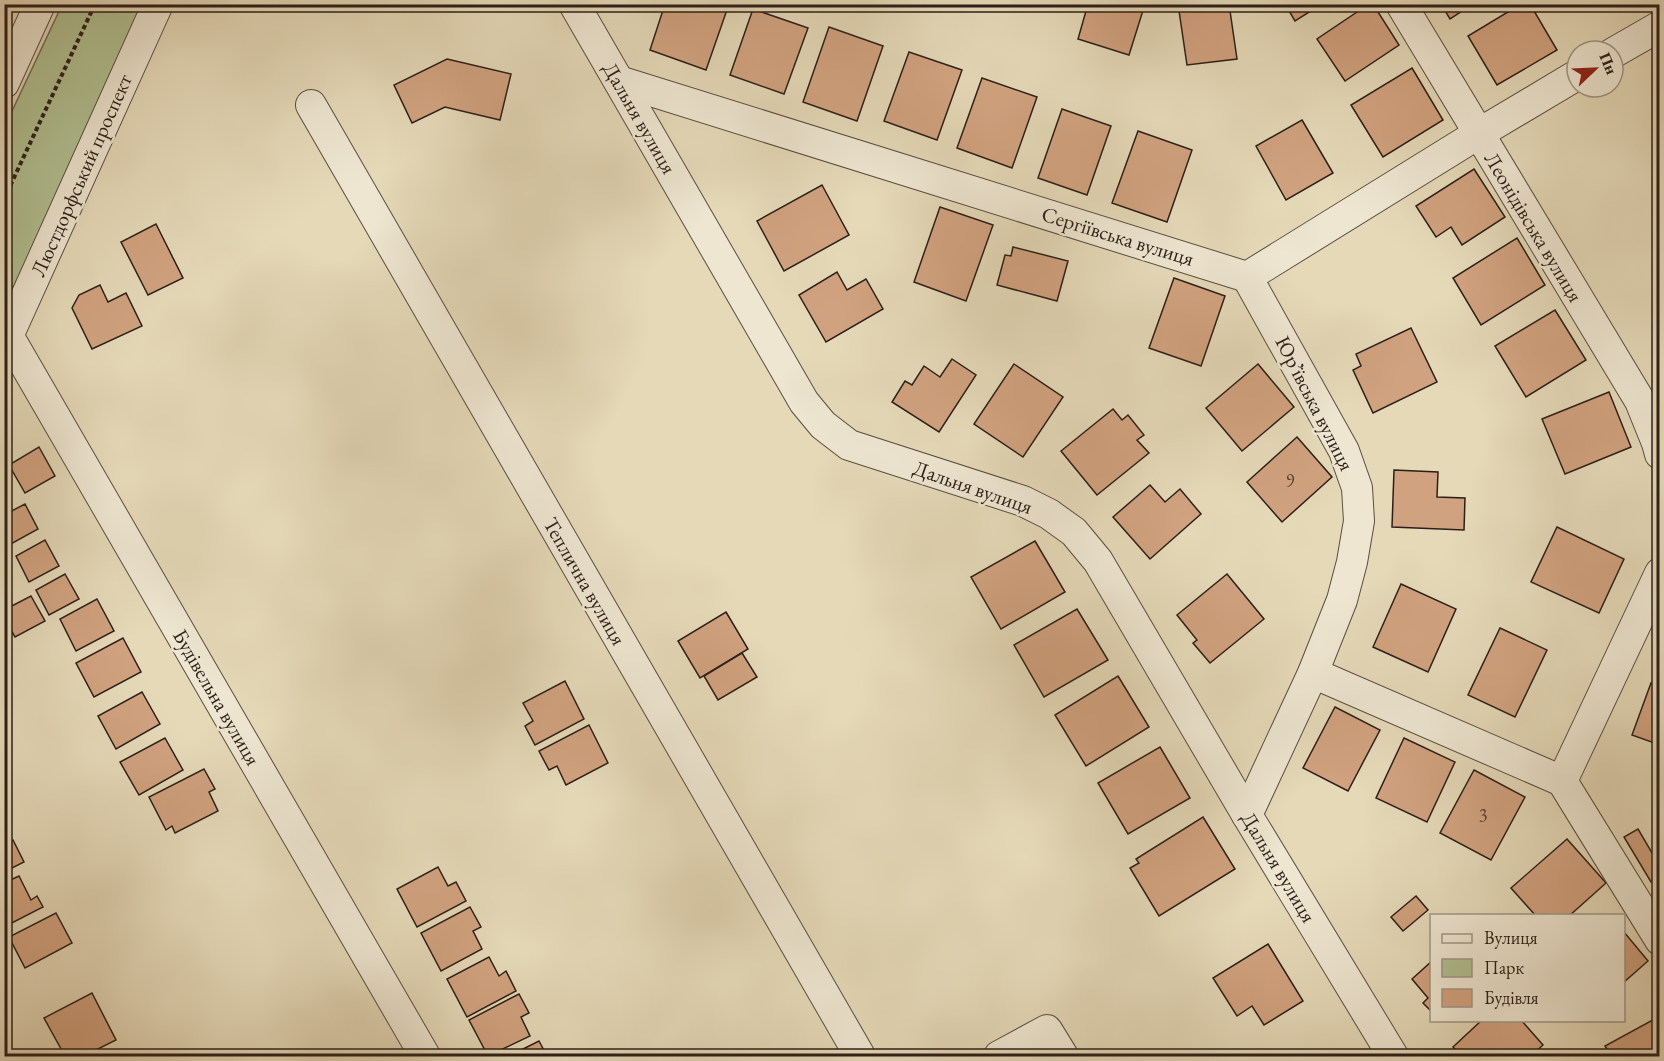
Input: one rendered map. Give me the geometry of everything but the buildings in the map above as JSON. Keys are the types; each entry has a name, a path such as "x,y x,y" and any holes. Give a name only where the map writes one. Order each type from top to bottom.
{"street":[{"path":"4,82 40,4"},
{"name":"Люстдорфський проспект","path":"7,341 158,4"},
{"name":"Дальня вулиця","path":"574,4 804,402 823,425 849,445 1023,501 1049,514 1074,532 1098,561 1247,815 1393,1056"},
{"name":"Леонідівська вулиця","path":"1401,4 1640,401 1657,443 1659,454"},
{"path":"1625,46 1659,26"},
{"name":"Сергіївська вулиця","path":"619,81 1248,277"},
{"path":"1248,277 1565,82"},
{"name":"Теплична вулиця","path":"311,105 860,1056"},
{"name":"Юрʼївська вулиця","path":"1247,815 1313,673 1342,600 1359,521 1357,488 1344,451 1248,277"},
{"name":"Будівельна вулиця","path":"7,341 424,1056"},
{"path":"1562,781 1659,573"},
{"path":"1313,673 1562,781 1659,940"},
{"path":"999,1056 1047,1030 1063,1056"}],"path":[{"path":"4,199 95,4"}],"green space":[{"path":"62,5 142,5 60,193 5,304 5,126"}]}
